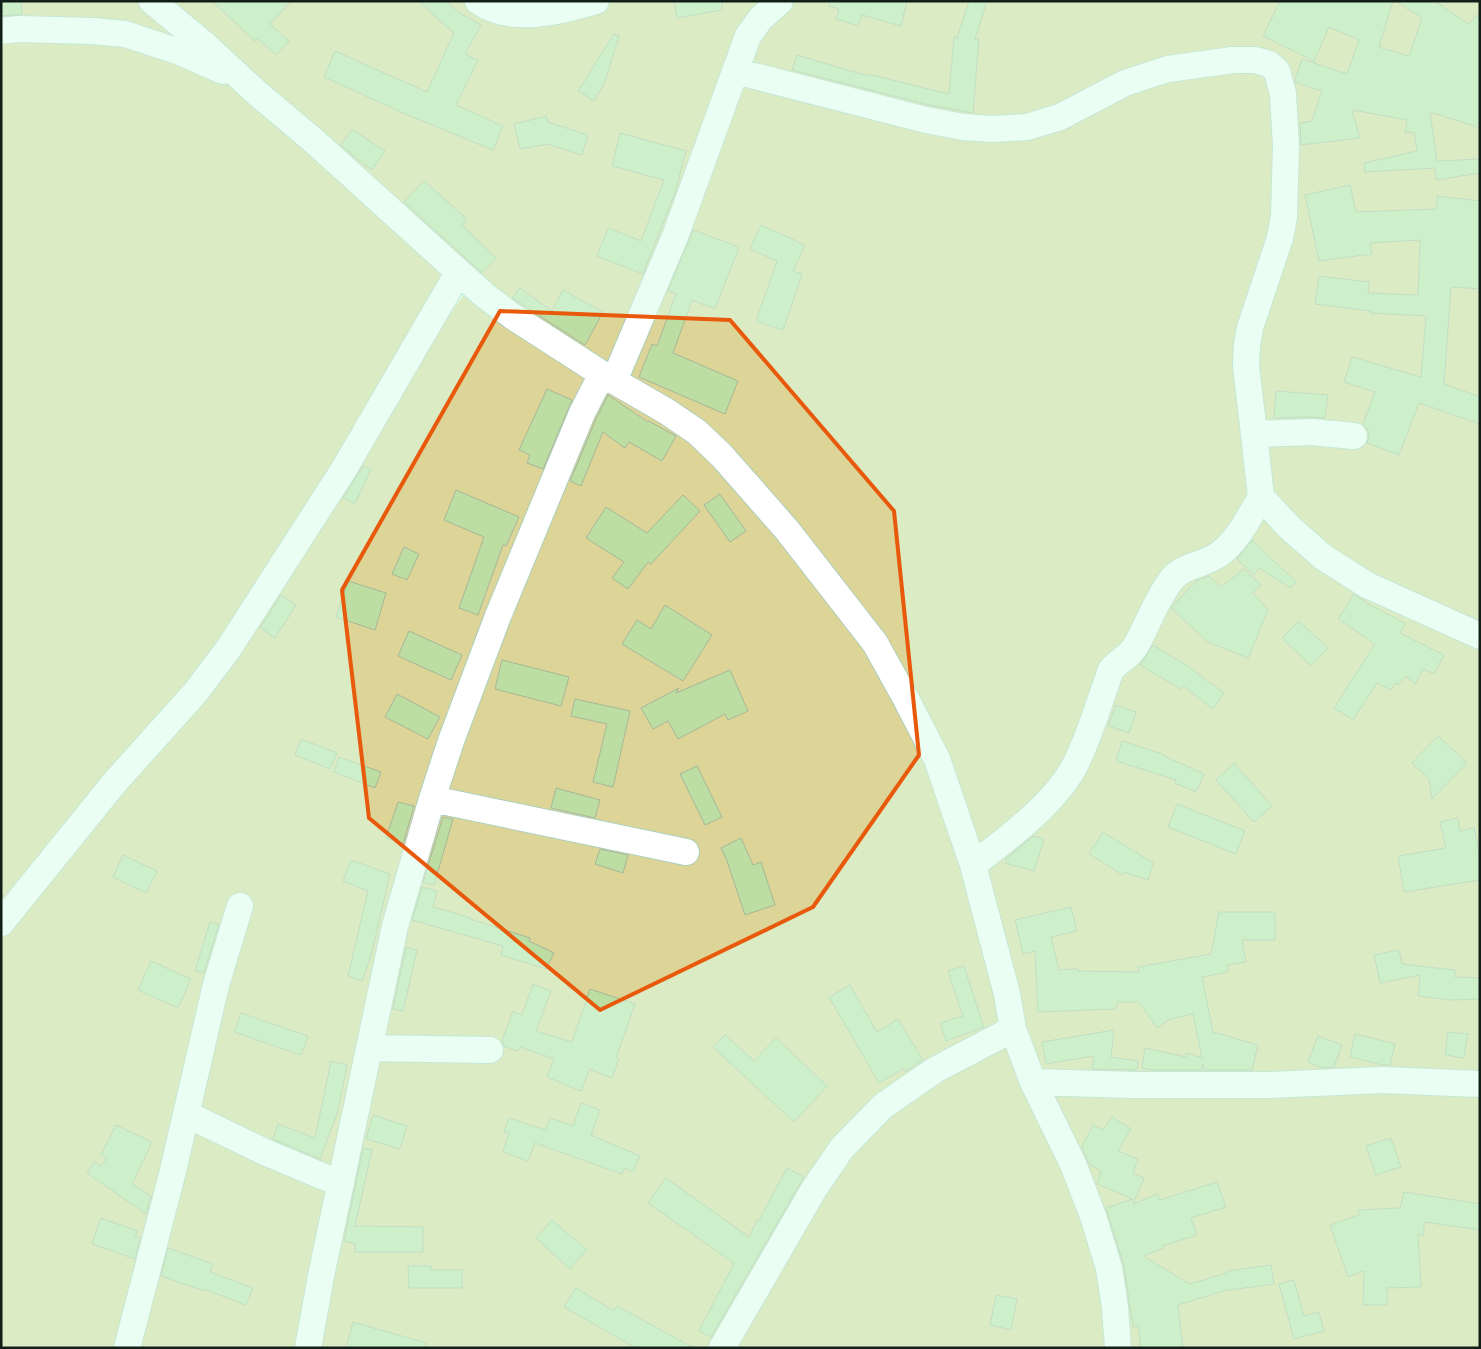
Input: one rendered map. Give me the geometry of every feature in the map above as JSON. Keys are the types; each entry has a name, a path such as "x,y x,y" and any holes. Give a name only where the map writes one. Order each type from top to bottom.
{"street":[{"path":"152,1 314,141 483,294 512,316 697,432 722,456 787,530 874,643 937,759 972,865 1006,994 1013,1029 1033,1082 1073,1164 1093,1216 1109,1268 1115,1307 1118,1348"},
{"path":"478,1 496,11 528,14 551,12 596,1"},
{"path":"308,1348 395,926 451,741 498,616 582,413 608,377 676,234 748,36 760,18 780,1"},
{"path":"1,31 19,29 125,34 180,52 244,80"},
{"path":"735,71 926,120 963,127 992,129 1026,128 1060,116 1125,83 1168,69 1233,60 1255,60 1269,64 1277,71 1283,94 1286,146 1284,217 1280,238 1250,328 1246,366 1261,496 1242,530 1232,543 1220,554 1180,571 1164,591 1135,647 1111,670 1087,738 1074,768 1060,787 1048,802 1000,844 972,865"},
{"path":"1,923 115,782 194,693 230,648 344,469 458,273"},
{"path":"1254,434 1311,432 1354,436"},
{"path":"1261,496 1290,528 1323,557 1367,585 1480,636"},
{"path":"432,799 686,852"},
{"path":"127,1348 172,1176 216,985 240,906"},
{"path":"722,1348 804,1205 842,1148 883,1106 935,1070 1013,1029"},
{"path":"369,1048 490,1050"},
{"path":"1033,1082 1132,1085 1269,1085 1382,1080 1480,1084"},
{"path":"186,1114 267,1153 341,1184"}],"highlighted area":[{"path":"500,311 730,320 894,511 919,755 813,907 600,1010 369,818 342,590"}],"shaded area":[{"path":"1,1 1480,1 1480,1348 1,1348","holes":["438,253 531,333 463,296 438,331 443,295"]}],"building":[{"path":"1,1 21,1 22,14 1,16"},
{"path":"212,1 291,1 270,24 289,41 276,55 257,38 255,41"},
{"path":"418,1 446,1 460,13 481,25 465,54 478,60 456,105 503,126 493,150 410,116 324,77 335,51 427,92 454,33"},
{"path":"674,1 722,1 722,10 677,18"},
{"path":"830,1 907,1 901,26 862,15 858,26 836,19 839,9 829,6"},
{"path":"969,1 987,1 975,39 979,39 973,113 929,105 792,70 797,55 868,76 869,74 949,94 954,37 957,38"},
{"path":"1280,1 1393,1 1379,47 1409,56 1422,18 1396,1 1435,1 1468,24 1480,12 1480,128 1430,112 1437,161 1480,159 1480,173 1436,180 1435,168 1365,172 1364,163 1417,151 1414,132 1405,133 1407,120 1352,110 1360,138 1301,145 1300,123 1312,121 1322,91 1295,82 1302,59 1347,74 1359,40 1329,27 1314,61 1263,36"},
{"path":"614,34 619,36 604,84 594,101 578,91"},
{"path":"546,116 548,122 588,135 582,155 548,144 520,149 514,124"},
{"path":"352,129 385,151 372,170 341,145"},
{"path":"620,133 686,151 675,193 643,274 597,256 608,228 641,241 664,180 612,166"},
{"path":"424,181 467,219 462,225 496,258 482,273 404,202"},
{"path":"1350,185 1356,212 1437,209 1437,196 1480,201 1480,289 1451,287 1444,384 1480,397 1480,424 1419,403 1399,455 1367,443 1369,437 1368,430 1363,424 1375,392 1344,382 1352,357 1421,377 1426,316 1370,313 1371,311 1315,304 1319,276 1369,282 1368,293 1418,295 1420,240 1370,243 1372,254 1319,261 1305,195"},
{"path":"761,225 805,245 793,271 802,274 783,330 756,321 777,261 750,249"},
{"path":"693,230 739,247 715,309 692,300 673,353 738,381 725,414 639,377 652,344 657,346 676,294 668,291"},
{"path":"520,288 552,311 563,290 603,312 585,345 512,298"},
{"path":"547,389 572,400 543,469 527,463 530,455 519,450"},
{"path":"1276,391 1328,395 1325,418 1274,418"},
{"path":"608,395 648,422 676,436 662,461 629,442 625,448 603,432 581,486 570,481"},
{"path":"363,466 371,469 355,504 343,498"},
{"path":"456,490 519,517 506,546 503,545 478,615 459,608 484,537 444,520"},
{"path":"720,494 746,531 730,542 704,505"},
{"path":"683,495 700,511 651,564 648,562 628,589 612,578 624,562 586,538 606,507 647,533"},
{"path":"1252,540 1296,582 1291,588 1259,568 1254,575 1237,559"},
{"path":"404,547 419,554 407,580 392,574"},
{"path":"1244,569 1261,585 1253,593 1268,610 1248,658 1208,642 1171,608 1196,581 1209,576 1221,587"},
{"path":"348,581 386,593 375,630 336,617"},
{"path":"1354,594 1370,605 1405,623 1400,633 1444,655 1434,674 1423,669 1415,684 1406,676 1398,685 1395,683 1391,690 1377,683 1353,720 1334,708 1375,644 1338,619"},
{"path":"281,595 296,605 275,638 260,628"},
{"path":"665,605 712,635 683,681 622,644 637,620 651,629"},
{"path":"1299,621 1328,648 1311,666 1282,638"},
{"path":"409,631 462,655 451,680 398,656"},
{"path":"1153,645 1189,667 1224,693 1213,709 1183,686 1181,689 1140,665"},
{"path":"502,660 569,677 561,706 495,689"},
{"path":"730,670 748,711 728,720 725,714 678,739 668,721 653,729 641,708 679,688 676,693"},
{"path":"397,694 440,717 428,739 385,717"},
{"path":"575,699 630,711 613,787 593,782 607,724 571,716"},
{"path":"1116,705 1136,712 1129,733 1108,726"},
{"path":"1438,736 1467,763 1432,799 1429,779 1412,763"},
{"path":"301,739 337,753 330,769 295,755"},
{"path":"1122,741 1165,755 1204,774 1196,792 1175,783 1176,780 1116,761"},
{"path":"339,757 381,772 375,788 334,772"},
{"path":"1234,763 1272,806 1254,822 1216,780"},
{"path":"697,766 722,817 705,825 680,774"},
{"path":"556,788 600,800 595,818 551,808"},
{"path":"398,802 414,806 403,844 386,838"},
{"path":"1177,804 1245,831 1236,854 1168,827"},
{"path":"443,817 453,819 434,885 423,882"},
{"path":"1458,818 1460,831 1474,828 1480,856 1480,880 1404,892 1398,856 1446,848 1440,822"},
{"path":"1103,832 1153,863 1148,880 1124,872 1123,875 1089,854"},
{"path":"1033,836 1044,839 1034,871 1005,863 1007,858"},
{"path":"741,838 753,865 761,862 775,905 745,915 721,848"},
{"path":"600,849 628,855 623,873 595,864"},
{"path":"123,855 157,871 146,893 113,877"},
{"path":"351,860 390,874 371,956 362,981 348,976 368,891 343,881"},
{"path":"422,887 437,891 433,907 530,938 529,941 554,953 546,969 501,955 503,946 412,920"},
{"path":"1071,907 1077,931 1051,937 1059,970 1139,972 1138,967 1211,954 1219,912 1275,912 1275,940 1242,940 1246,962 1227,965 1228,972 1202,977 1213,1032 1258,1045 1252,1070 1204,1070 1203,1064 1201,1070 1153,1070 1142,1068 1145,1048 1186,1057 1187,1053 1202,1058 1193,1014 1170,1019 1157,1028 1139,1002 1117,1002 1116,1009 1038,1012 1035,951 1023,954 1015,920"},
{"path":"210,922 219,924 204,973 195,971"},
{"path":"406,947 417,950 403,1011 393,1009"},
{"path":"1399,950 1402,964 1455,970 1455,977 1480,978 1480,999 1452,1000 1418,996 1420,975 1380,983 1374,955"},
{"path":"151,961 191,979 178,1008 138,990"},
{"path":"964,966 984,1027 946,1041 940,1023 963,1016 948,971"},
{"path":"533,984 551,991 536,1031 572,1042 590,989 635,1004 616,1058 619,1059 612,1078 590,1069 581,1091 547,1077 554,1059 520,1047 518,1051 504,1046 502,1041 513,1011 522,1015"},
{"path":"850,985 877,1032 898,1019 923,1060 905,1072 903,1069 879,1083 829,997"},
{"path":"241,1013 308,1036 301,1055 234,1032"},
{"path":"1114,1030 1111,1057 1138,1061 1137,1070 1092,1069 1094,1056 1046,1064 1042,1042"},
{"path":"1448,1032 1468,1034 1464,1058 1445,1055"},
{"path":"1355,1034 1395,1044 1390,1065 1382,1065 1350,1057"},
{"path":"725,1035 754,1061 776,1038 827,1086 794,1122 713,1047"},
{"path":"1318,1036 1342,1045 1334,1067 1323,1068 1308,1062"},
{"path":"331,1061 347,1065 337,1114 320,1159 273,1139 278,1124 315,1138"},
{"path":"581,1103 600,1110 591,1135 640,1156 633,1172 625,1168 622,1174 535,1143 528,1161 503,1152 509,1133 504,1132 509,1118 545,1130 550,1118 573,1126"},
{"path":"373,1115 407,1126 400,1149 366,1139"},
{"path":"1112,1117 1131,1129 1118,1151 1138,1159 1133,1173 1144,1178 1133,1204 1157,1194 1160,1200 1217,1182 1226,1207 1191,1218 1197,1235 1162,1246 1163,1248 1143,1256 1190,1284 1227,1273 1227,1271 1271,1265 1274,1284 1223,1291 1178,1305 1183,1348 1141,1348 1138,1325 1133,1327 1124,1266 1106,1208 1133,1199 1097,1184 1101,1171 1089,1164 1082,1147 1093,1125 1103,1130"},
{"path":"116,1125 152,1142 132,1184 151,1196 146,1214 87,1173 94,1162 101,1166 107,1158 101,1155"},
{"path":"1391,1138 1401,1167 1376,1175 1366,1146"},
{"path":"363,1148 372,1150 355,1226 423,1227 423,1252 355,1252 355,1244 344,1241"},
{"path":"787,1168 804,1177 711,1337 699,1331 734,1263 648,1203 666,1178 749,1237"},
{"path":"1404,1192 1480,1204 1480,1230 1424,1222 1424,1235 1418,1235 1421,1287 1387,1288 1387,1305 1363,1305 1364,1271 1348,1277 1330,1225 1359,1215 1358,1210 1400,1208"},
{"path":"101,1218 138,1231 135,1236 140,1238 135,1259 92,1244"},
{"path":"552,1220 587,1250 570,1269 536,1238"},
{"path":"168,1248 213,1264 210,1272 253,1288 246,1305 204,1289 204,1291 161,1276"},
{"path":"408,1266 431,1266 431,1270 462,1270 462,1288 409,1288"},
{"path":"1294,1280 1304,1316 1319,1312 1324,1331 1294,1339 1279,1284"},
{"path":"576,1288 614,1311 617,1306 694,1348 636,1348 564,1307"},
{"path":"996,1295 1017,1299 1011,1330 990,1325"},
{"path":"353,1322 426,1343 426,1348 346,1348"}]}
